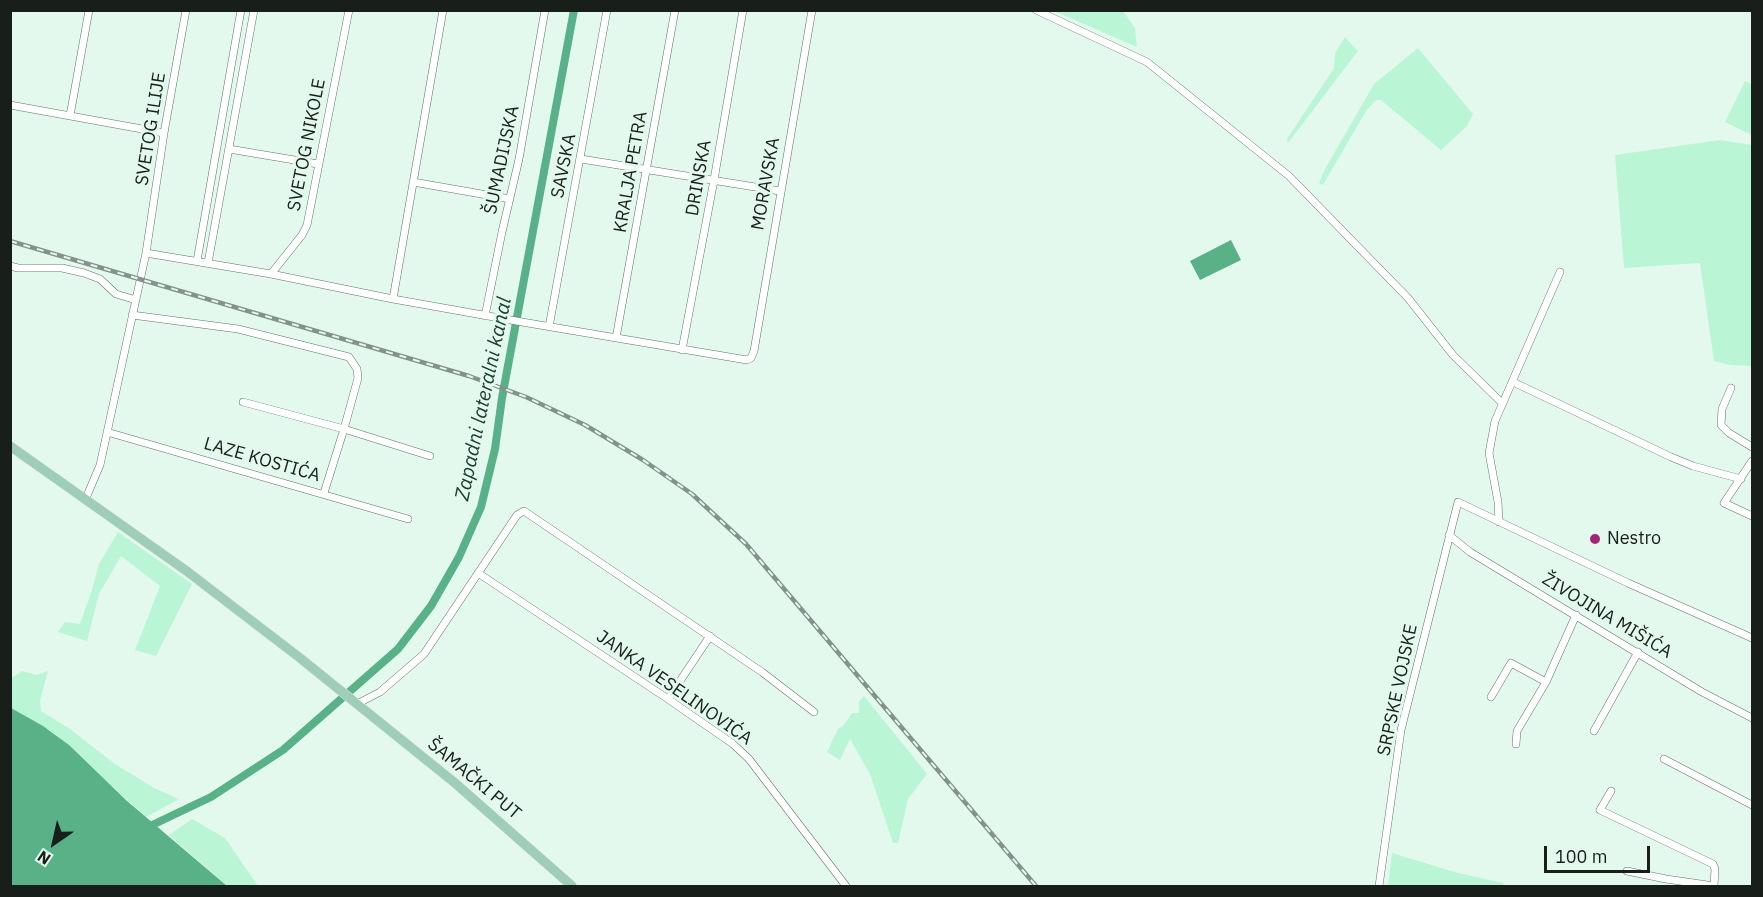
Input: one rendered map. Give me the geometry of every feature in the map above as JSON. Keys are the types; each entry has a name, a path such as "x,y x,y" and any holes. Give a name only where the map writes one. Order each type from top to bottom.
{"main road":[{"name":"ŠAMAČKI PUT","path":"10,446 188,572 340,689 454,783 572,886"}],"street":[{"path":"70,116 89,10"},
{"name":"SVETOG ILIJE","path":"86,498 96,479 146,253 186,10"},
{"path":"197,261 241,10"},
{"path":"208,263 254,10"},
{"name":"SVETOG NIKOLE","path":"271,274 302,235 307,225 349,10"},
{"path":"393,299 443,10"},
{"name":"ŠUMADIJSKA","path":"485,316 519,159 545,10"},
{"name":"SAVSKA","path":"549,327 607,10"},
{"name":"KRALJA PETRA","path":"616,338 675,10"},
{"name":"DRINSKA","path":"682,350 743,10"},
{"name":"MORAVSKA","path":"682,350 747,360 751,358 754,351 812,10"},
{"path":"1036,10 1147,62 1289,176 1408,298 1453,355 1502,403"},
{"path":"10,105 164,133"},
{"path":"229,149 318,164"},
{"path":"581,159 780,191"},
{"path":"413,182 510,200"},
{"path":"146,253 271,274 506,320 682,350"},
{"path":"10,266 62,268 84,273 100,279 116,294 136,300"},
{"path":"1560,272 1495,421 1489,453 1498,502 1499,522 1752,638"},
{"path":"132,315 238,329 349,357 357,369 358,378 324,493"},
{"path":"1513,382 1671,458 1741,478"},
{"path":"1731,388 1722,409 1721,425 1729,433 1752,447"},
{"path":"243,402 344,429 430,456"},
{"name":"LAZE KOSTIĆA","path":"107,432 408,519"},
{"path":"1752,461 1724,502 1752,516"},
{"name":"SRPSKE VOJSKE","path":"1379,886 1401,730 1458,502 1499,522"},
{"path":"355,701 380,692 424,654 517,515 524,511 762,672 814,712"},
{"name":"ŽIVOJINA MIŠIĆA","path":"1449,535 1470,552 1702,692 1752,718"},
{"name":"JANKA VESELINOVIĆA","path":"478,573 733,744 749,759 846,886"},
{"path":"1516,744 1517,731 1545,682 1576,615"},
{"path":"668,699 710,636"},
{"path":"1594,731 1638,652"},
{"path":"1491,697 1511,663 1545,682"},
{"path":"1664,759 1752,805"},
{"path":"1611,791 1600,810 1713,864 1715,868 1714,886 1627,871"}],"shaded area":[{"path":"1054,11 1123,11 1135,28 1137,47"},
{"path":"1345,37 1358,51 1288,143 1287,139 1334,68 1335,53"},
{"path":"1418,48 1473,114 1467,126 1441,150 1381,100 1376,100 1366,111 1323,185 1319,183 1374,84"},
{"path":"1745,81 1752,84 1752,135 1725,122"},
{"path":"1720,140 1752,145 1752,366 1730,365 1714,361 1700,263 1624,268 1615,155"},
{"path":"1231,240 1241,260 1200,280 1190,261"},
{"path":"118,532 192,584 156,656 135,650 160,586 121,556 99,594 87,641 58,632 65,622 80,624 99,564"},
{"path":"22,671 37,675 48,671 40,700 41,711 70,729 115,764 154,788 179,799 146,817 55,734 11,708 10,679"},
{"path":"864,696 927,774 908,799 898,843 893,843 870,774 850,739 840,760 827,752 838,729 844,725 852,713 859,713 859,702"},
{"path":"11,708 43,726 69,745 127,801 227,886 11,886"},
{"path":"192,819 225,838 258,886 227,886 169,835"},
{"path":"1392,853 1458,873 1503,883 1503,886 1388,886"}],"waterway":[{"name":"Zapadni lateralni kanal","path":"148,827 211,797 283,750 398,649 431,606 459,557 481,507 495,449 502,398 574,10"}],"railway":[{"path":"10,241 469,376 526,397 585,425 643,460 692,494 746,544 1036,886"}],"place":[{"name":"Nestro","path":"1595,539"}]}
